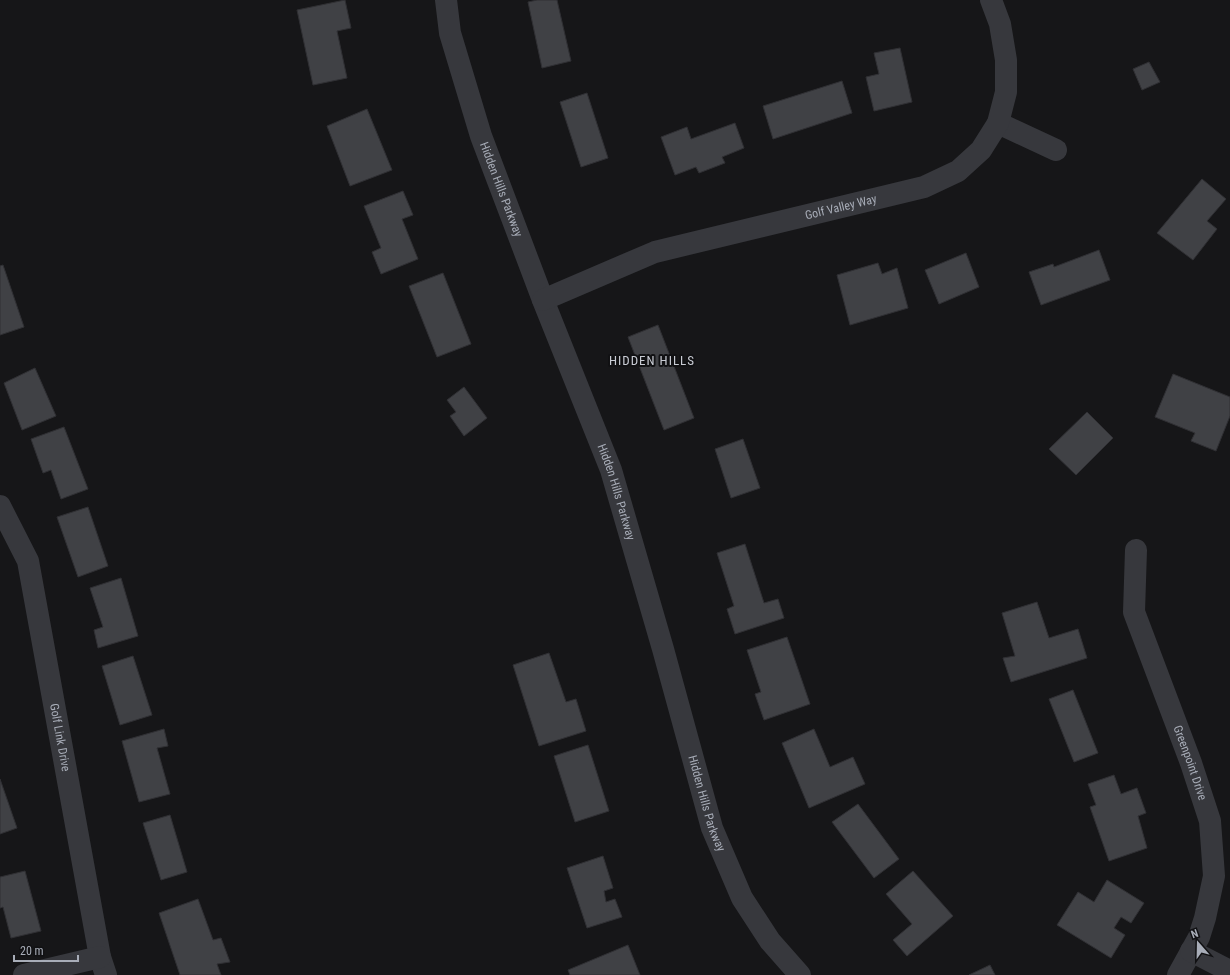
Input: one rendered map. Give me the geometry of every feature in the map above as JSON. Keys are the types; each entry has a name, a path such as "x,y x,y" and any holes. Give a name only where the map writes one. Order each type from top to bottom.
{"street":[{"name":"Hidden Hills Parkway","path":"446,0 450,33 481,136 543,300 611,470 663,649 712,828 742,898 770,942 800,975"},
{"name":"Golf Valley Way","path":"543,300 655,252 924,187 958,171 981,150 998,122 1006,92 1006,60 1000,24 991,0"},
{"path":"998,122 1056,150"},
{"name":"Golf Link Drive","path":"0,506 28,561 103,966"},
{"name":"Greenpoint Drive","path":"1136,550 1134,612 1191,763 1210,821 1214,876 1205,918 1199,937 1178,975"},
{"path":"1192,951 1230,971"},
{"path":"24,975 103,966"}],"building":[{"path":"345,0 351,28 337,31 347,78 313,85 297,10"},
{"path":"537,0 557,0 571,61 542,68 528,2"},
{"path":"900,48 912,102 874,111 866,77 879,74 874,53"},
{"path":"1149,62 1160,82 1142,90 1133,69"},
{"path":"842,81 852,113 773,139 763,106"},
{"path":"587,93 608,158 581,167 560,102"},
{"path":"367,109 392,170 350,186 327,126"},
{"path":"735,123 744,148 722,157 725,163 699,173 696,167 675,175 661,137 687,127 691,139"},
{"path":"1202,179 1226,199 1207,221 1217,229 1193,260 1157,233"},
{"path":"403,191 413,215 402,219 418,259 381,274 372,252 381,248 364,206"},
{"path":"1099,250 1110,280 1041,305 1029,272 1053,264 1054,267"},
{"path":"966,253 979,287 939,304 925,270"},
{"path":"878,263 882,274 897,268 908,308 850,325 837,275"},
{"path":"3,265 24,327 0,335 0,266"},
{"path":"443,273 471,344 437,357 409,286"},
{"path":"658,325 694,418 664,430 628,337"},
{"path":"35,368 56,416 22,430 4,383"},
{"path":"1173,374 1230,397 1230,416 1216,451 1191,441 1195,433 1155,417"},
{"path":"464,387 487,418 464,436 450,416 456,412 447,400"},
{"path":"1087,412 1113,438 1076,475 1049,449"},
{"path":"64,427 88,489 61,499 51,470 43,473 31,439"},
{"path":"743,439 760,488 731,498 715,449"},
{"path":"88,507 108,566 78,577 57,517"},
{"path":"745,544 764,603 778,599 784,618 735,634 727,609 734,606 717,553"},
{"path":"121,578 138,636 98,648 94,630 103,627 90,588"},
{"path":"1037,602 1049,638 1078,629 1087,658 1011,682 1003,658 1015,656 1002,613"},
{"path":"787,637 810,704 764,720 755,694 761,692 747,650"},
{"path":"549,653 566,702 576,699 586,731 539,746 513,665"},
{"path":"133,656 152,715 120,725 102,666"},
{"path":"1073,690 1098,753 1074,762 1049,699"},
{"path":"164,729 168,746 157,748 170,794 139,802 122,741"},
{"path":"814,729 830,767 853,757 865,784 809,808 782,743"},
{"path":"588,745 609,811 575,822 554,756"},
{"path":"1114,775 1121,794 1137,788 1146,813 1138,816 1147,848 1109,861 1090,807 1096,805 1088,784"},
{"path":"0,779 17,828 0,834"},
{"path":"858,804 899,859 874,878 832,822"},
{"path":"170,815 187,872 161,880 143,823"},
{"path":"603,856 613,888 604,891 606,902 615,899 622,917 587,928 567,868"},
{"path":"25,871 41,931 11,938 3,907 0,908 0,877"},
{"path":"913,871 953,916 907,956 893,940 912,924 886,894"},
{"path":"1107,880 1144,903 1131,923 1121,917 1114,928 1125,935 1111,958 1057,925 1078,892 1094,902"},
{"path":"198,899 213,940 221,938 230,962 217,964 221,975 180,975 159,913"},
{"path":"628,945 640,975 570,975 568,970"},
{"path":"990,965 995,975 969,975"}],"district":[{"name":"HIDDEN HILLS","path":"652,360"}]}
